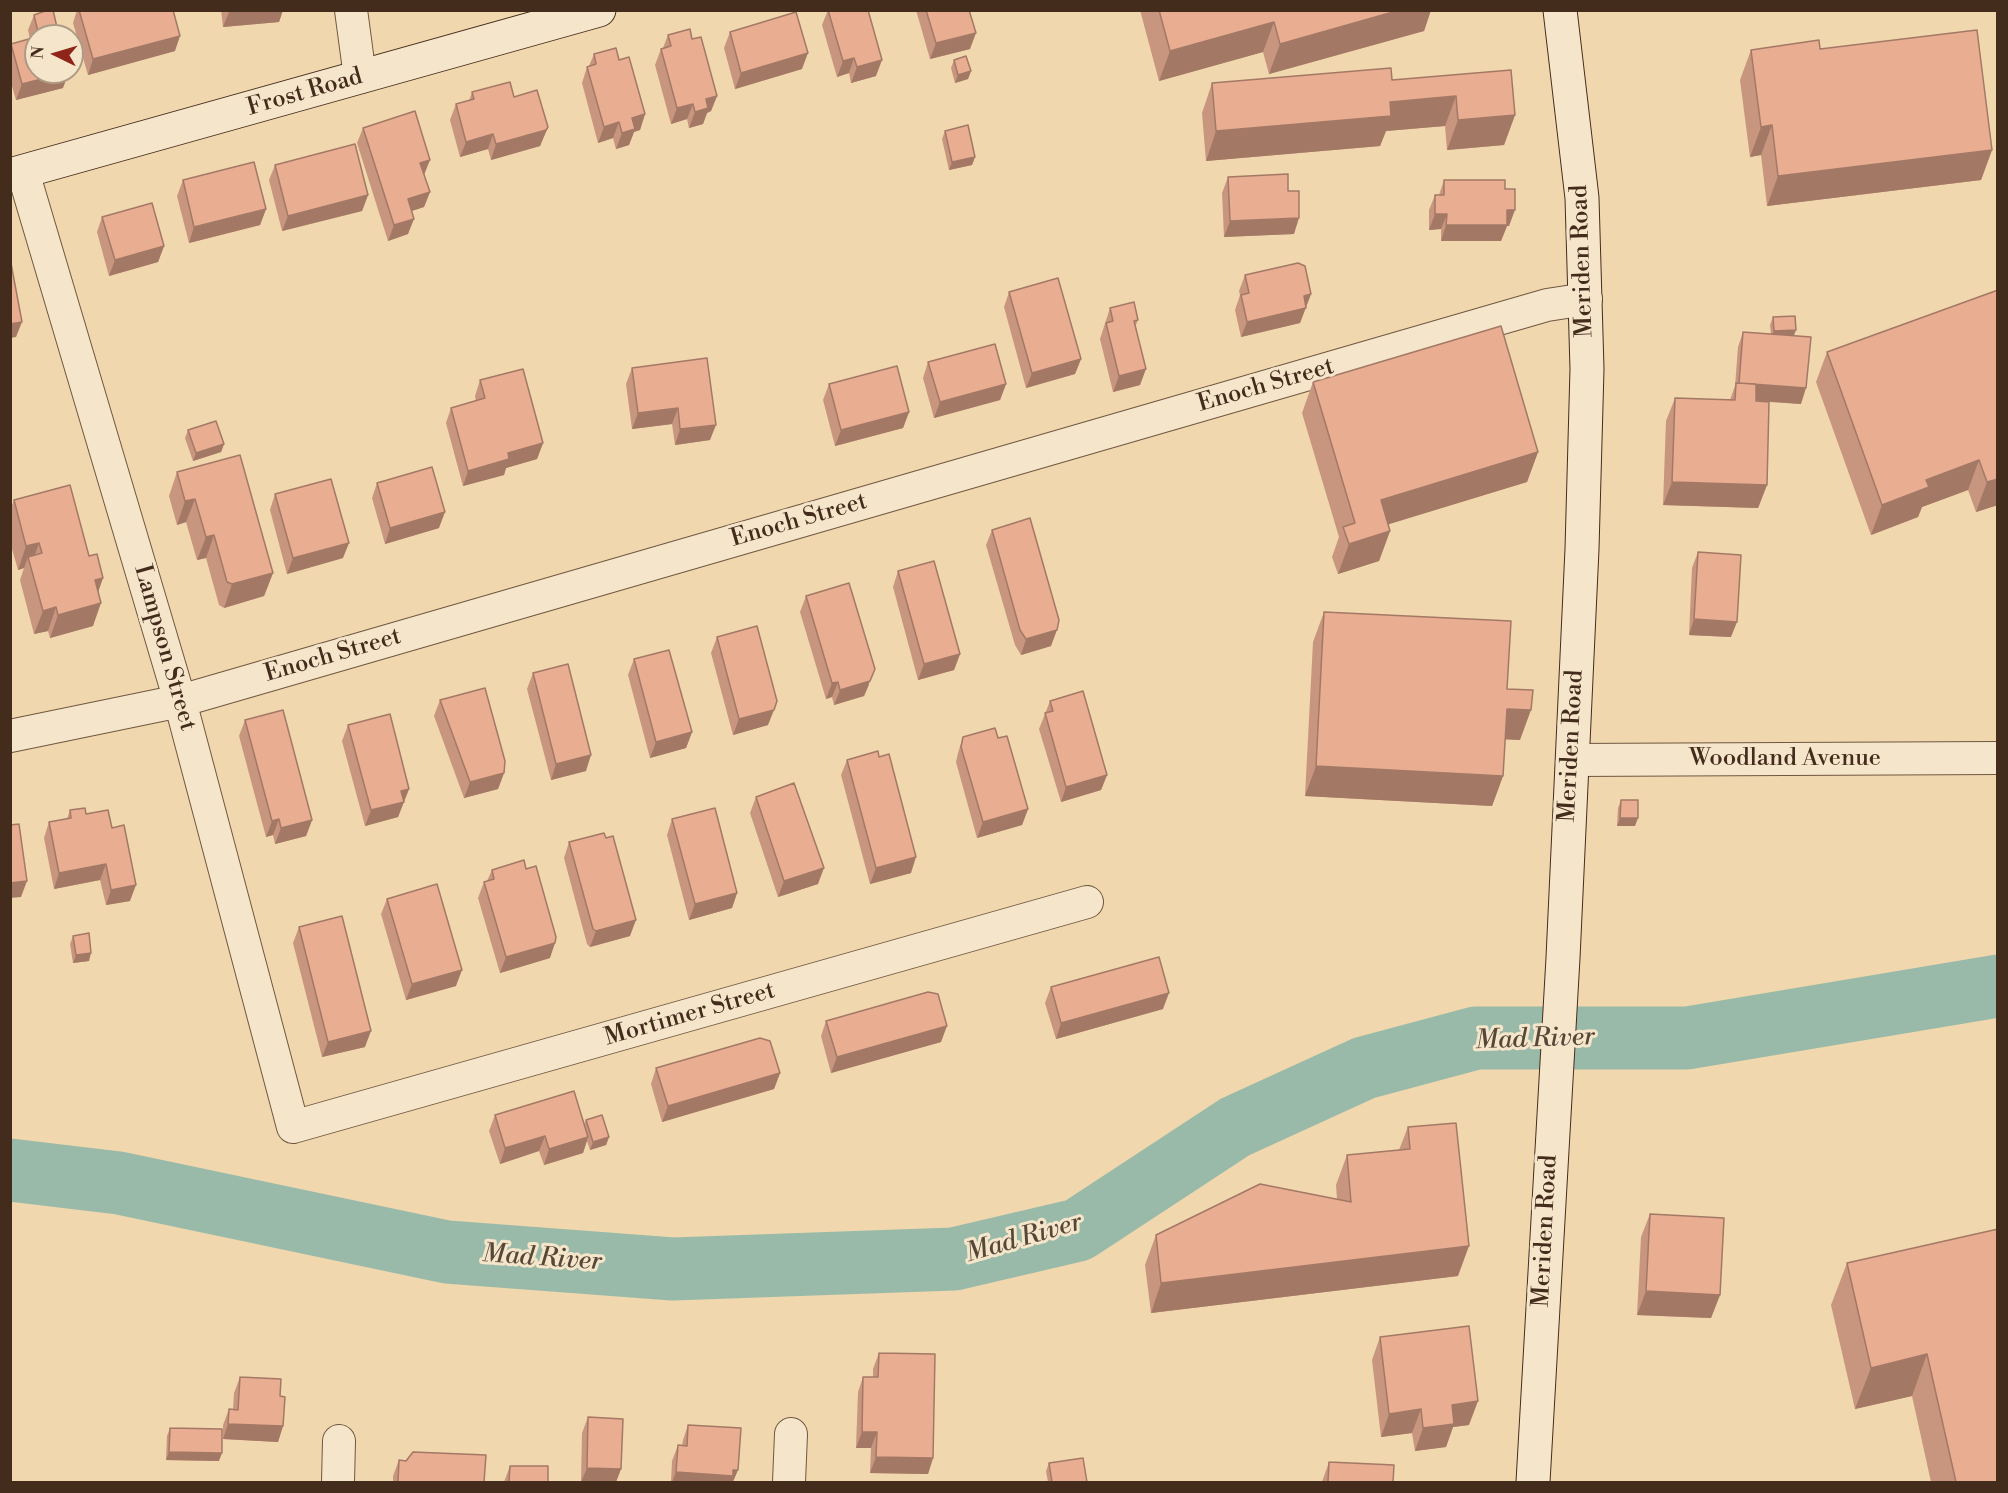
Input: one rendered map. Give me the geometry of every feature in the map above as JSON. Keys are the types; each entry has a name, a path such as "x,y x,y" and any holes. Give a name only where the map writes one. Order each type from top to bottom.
{"main road":[{"name":"Frost Road","path":"17,173 599,10"},
{"name":"Meriden Road","path":"1533,1482 1560,1004 1582,549 1586,299 1582,198 1560,10"}],"street":[{"path":"351,10 360,77"},
{"name":"Lampson Street","path":"17,173 180,700 293,1127"},
{"name":"Enoch Street","path":"10,736 180,700 1547,305 1586,299"},
{"name":"Woodland Avenue","path":"1572,760 1998,758"},
{"name":"Mortimer Street","path":"293,1127 1087,902"},
{"path":"789,1482 791,1434"},
{"path":"338,1482 339,1441"}],"building":[{"path":"53,10 56,24 36,24 34,15"},
{"path":"79,10 173,10 180,36 93,59"},
{"path":"828,10 868,10 882,60 857,67 854,58 843,61"},
{"path":"926,10 969,10 976,33 936,43"},
{"path":"1159,10 1400,10 1280,44 1274,22 1170,51"},
{"path":"796,12 808,53 741,73 730,32"},
{"path":"690,29 692,39 701,37 717,96 706,99 708,108 695,112 693,104 677,108 661,49 671,46 668,35"},
{"path":"1977,30 1992,150 1778,176 1772,125 1761,127 1751,50 1819,40 1820,49"},
{"path":"24,40 24,83 22,84 11,44"},
{"path":"616,48 619,60 629,57 645,114 632,118 635,129 622,133 619,122 604,127 587,67 596,64 594,54"},
{"path":"966,56 971,71 958,75 954,60"},
{"path":"1391,68 1392,80 1511,70 1515,115 1458,120 1456,96 1390,102 1391,116 1216,131 1212,83"},
{"path":"510,82 514,97 537,90 548,127 546,130 496,144 493,134 466,142 456,104 474,99 472,92"},
{"path":"415,111 430,160 420,163 430,192 408,199 414,219 394,225 363,128"},
{"path":"968,125 975,157 952,162 945,131"},
{"path":"355,144 368,195 288,216 275,165"},
{"path":"254,162 266,209 194,227 183,180"},
{"path":"1288,174 1288,191 1299,191 1299,218 1230,221 1228,177"},
{"path":"1444,180 1505,180 1505,189 1515,189 1515,210 1507,210 1507,225 1446,225 1447,214 1435,214 1435,195 1444,195"},
{"path":"152,203 164,246 115,260 102,217"},
{"path":"10,258 22,322 10,324"},
{"path":"1298,263 1305,266 1311,294 1304,296 1306,308 1247,322 1241,295 1249,293 1245,275"},
{"path":"1058,278 1081,359 1032,373 1009,292"},
{"path":"1998,290 1998,479 1987,482 1979,460 1926,480 1929,487 1882,505 1827,352"},
{"path":"1134,302 1138,320 1134,321 1146,369 1119,376 1106,323 1113,321 1110,308"},
{"path":"1795,316 1796,330 1774,331 1773,317"},
{"path":"1501,326 1538,452 1381,500 1390,531 1349,544 1343,527 1355,523 1313,382"},
{"path":"1743,332 1811,337 1806,388 1739,383"},
{"path":"995,344 1006,384 940,402 928,362"},
{"path":"707,358 716,425 680,429 678,408 638,413 632,368"},
{"path":"897,366 909,412 841,430 829,384"},
{"path":"523,369 543,443 508,453 509,459 468,471 451,408 485,398 480,380"},
{"path":"1736,383 1756,384 1756,401 1769,402 1767,485 1672,482 1675,398 1735,400"},
{"path":"216,421 224,444 196,453 188,430"},
{"path":"240,455 273,573 232,584 227,582 214,535 206,537 195,499 185,501 177,472"},
{"path":"432,467 445,512 390,528 377,483"},
{"path":"331,479 349,543 293,558 275,494"},
{"path":"70,485 89,556 97,554 103,578 95,580 101,603 58,615 56,607 43,611 28,557 42,553 39,543 26,546 14,500"},
{"path":"1030,518 1059,620 1057,630 1026,639 1020,630 992,530"},
{"path":"1698,552 1741,555 1737,622 1694,619"},
{"path":"934,561 960,654 924,664 898,571"},
{"path":"849,583 875,669 870,681 840,690 838,682 832,683 806,596"},
{"path":"1324,612 1511,621 1507,689 1533,690 1531,710 1507,709 1503,776 1316,766"},
{"path":"757,626 777,701 774,710 739,719 717,637"},
{"path":"669,650 692,732 656,742 634,659"},
{"path":"568,664 591,755 556,764 533,673"},
{"path":"485,688 505,761 504,773 470,782 440,700"},
{"path":"1083,691 1107,775 1066,787 1045,713 1053,711 1050,701"},
{"path":"283,710 312,820 281,828 279,819 272,821 245,720"},
{"path":"390,714 409,789 401,791 404,802 371,810 348,725"},
{"path":"995,728 998,738 1007,736 1028,809 983,822 961,747 963,737"},
{"path":"878,751 879,757 889,754 916,857 876,868 847,760"},
{"path":"794,783 824,868 784,881 756,797"},
{"path":"1621,800 1638,800 1638,818 1620,818"},
{"path":"85,808 86,814 108,810 112,828 124,825 136,885 111,890 106,864 59,873 49,822 71,818 70,810"},
{"path":"715,808 737,893 695,904 672,819"},
{"path":"19,824 27,881 10,883 10,825"},
{"path":"604,833 606,838 613,836 636,920 596,931 593,929 569,842"},
{"path":"524,860 526,869 536,866 556,937 555,943 506,957 484,882 494,879 492,870"},
{"path":"437,884 462,970 412,984 387,899"},
{"path":"342,916 371,1031 328,1042 299,927"},
{"path":"89,933 91,953 76,955 73,936"},
{"path":"1159,957 1169,993 1061,1023 1051,987"},
{"path":"928,992 938,994 947,1026 837,1057 826,1021"},
{"path":"760,1038 770,1041 780,1073 668,1106 656,1068"},
{"path":"574,1091 588,1137 549,1149 545,1136 505,1148 495,1115"},
{"path":"602,1115 609,1137 593,1142 586,1120"},
{"path":"1456,1123 1469,1246 1161,1283 1156,1235 1260,1184 1351,1202 1347,1155 1410,1149 1408,1127"},
{"path":"1650,1214 1724,1218 1720,1295 1646,1291"},
{"path":"1998,1229 1998,1482 1956,1482 1927,1354 1871,1368 1847,1263"},
{"path":"1469,1326 1478,1401 1452,1405 1454,1424 1423,1428 1421,1409 1389,1414 1380,1337"},
{"path":"879,1353 935,1354 933,1458 876,1457 877,1432 862,1432 863,1377 878,1377"},
{"path":"240,1377 281,1379 280,1396 285,1397 283,1426 228,1424 229,1409 238,1410"},
{"path":"588,1417 623,1419 621,1469 587,1468"},
{"path":"688,1425 741,1428 738,1470 733,1470 733,1476 676,1472 678,1445 687,1446"},
{"path":"170,1428 222,1429 222,1453 169,1452"},
{"path":"413,1452 486,1455 484,1482 398,1482 399,1460 406,1461"},
{"path":"1083,1458 1087,1482 1052,1482 1049,1463"},
{"path":"1329,1462 1394,1465 1393,1482 1328,1482"},
{"path":"510,1466 548,1466 548,1482 509,1482"}],"waterway":[{"name":"Mad River","path":"10,1170 119,1183 447,1252 673,1269 954,1259 1078,1230 1235,1127 1364,1068 1476,1038 1687,1038 1998,986"}]}
